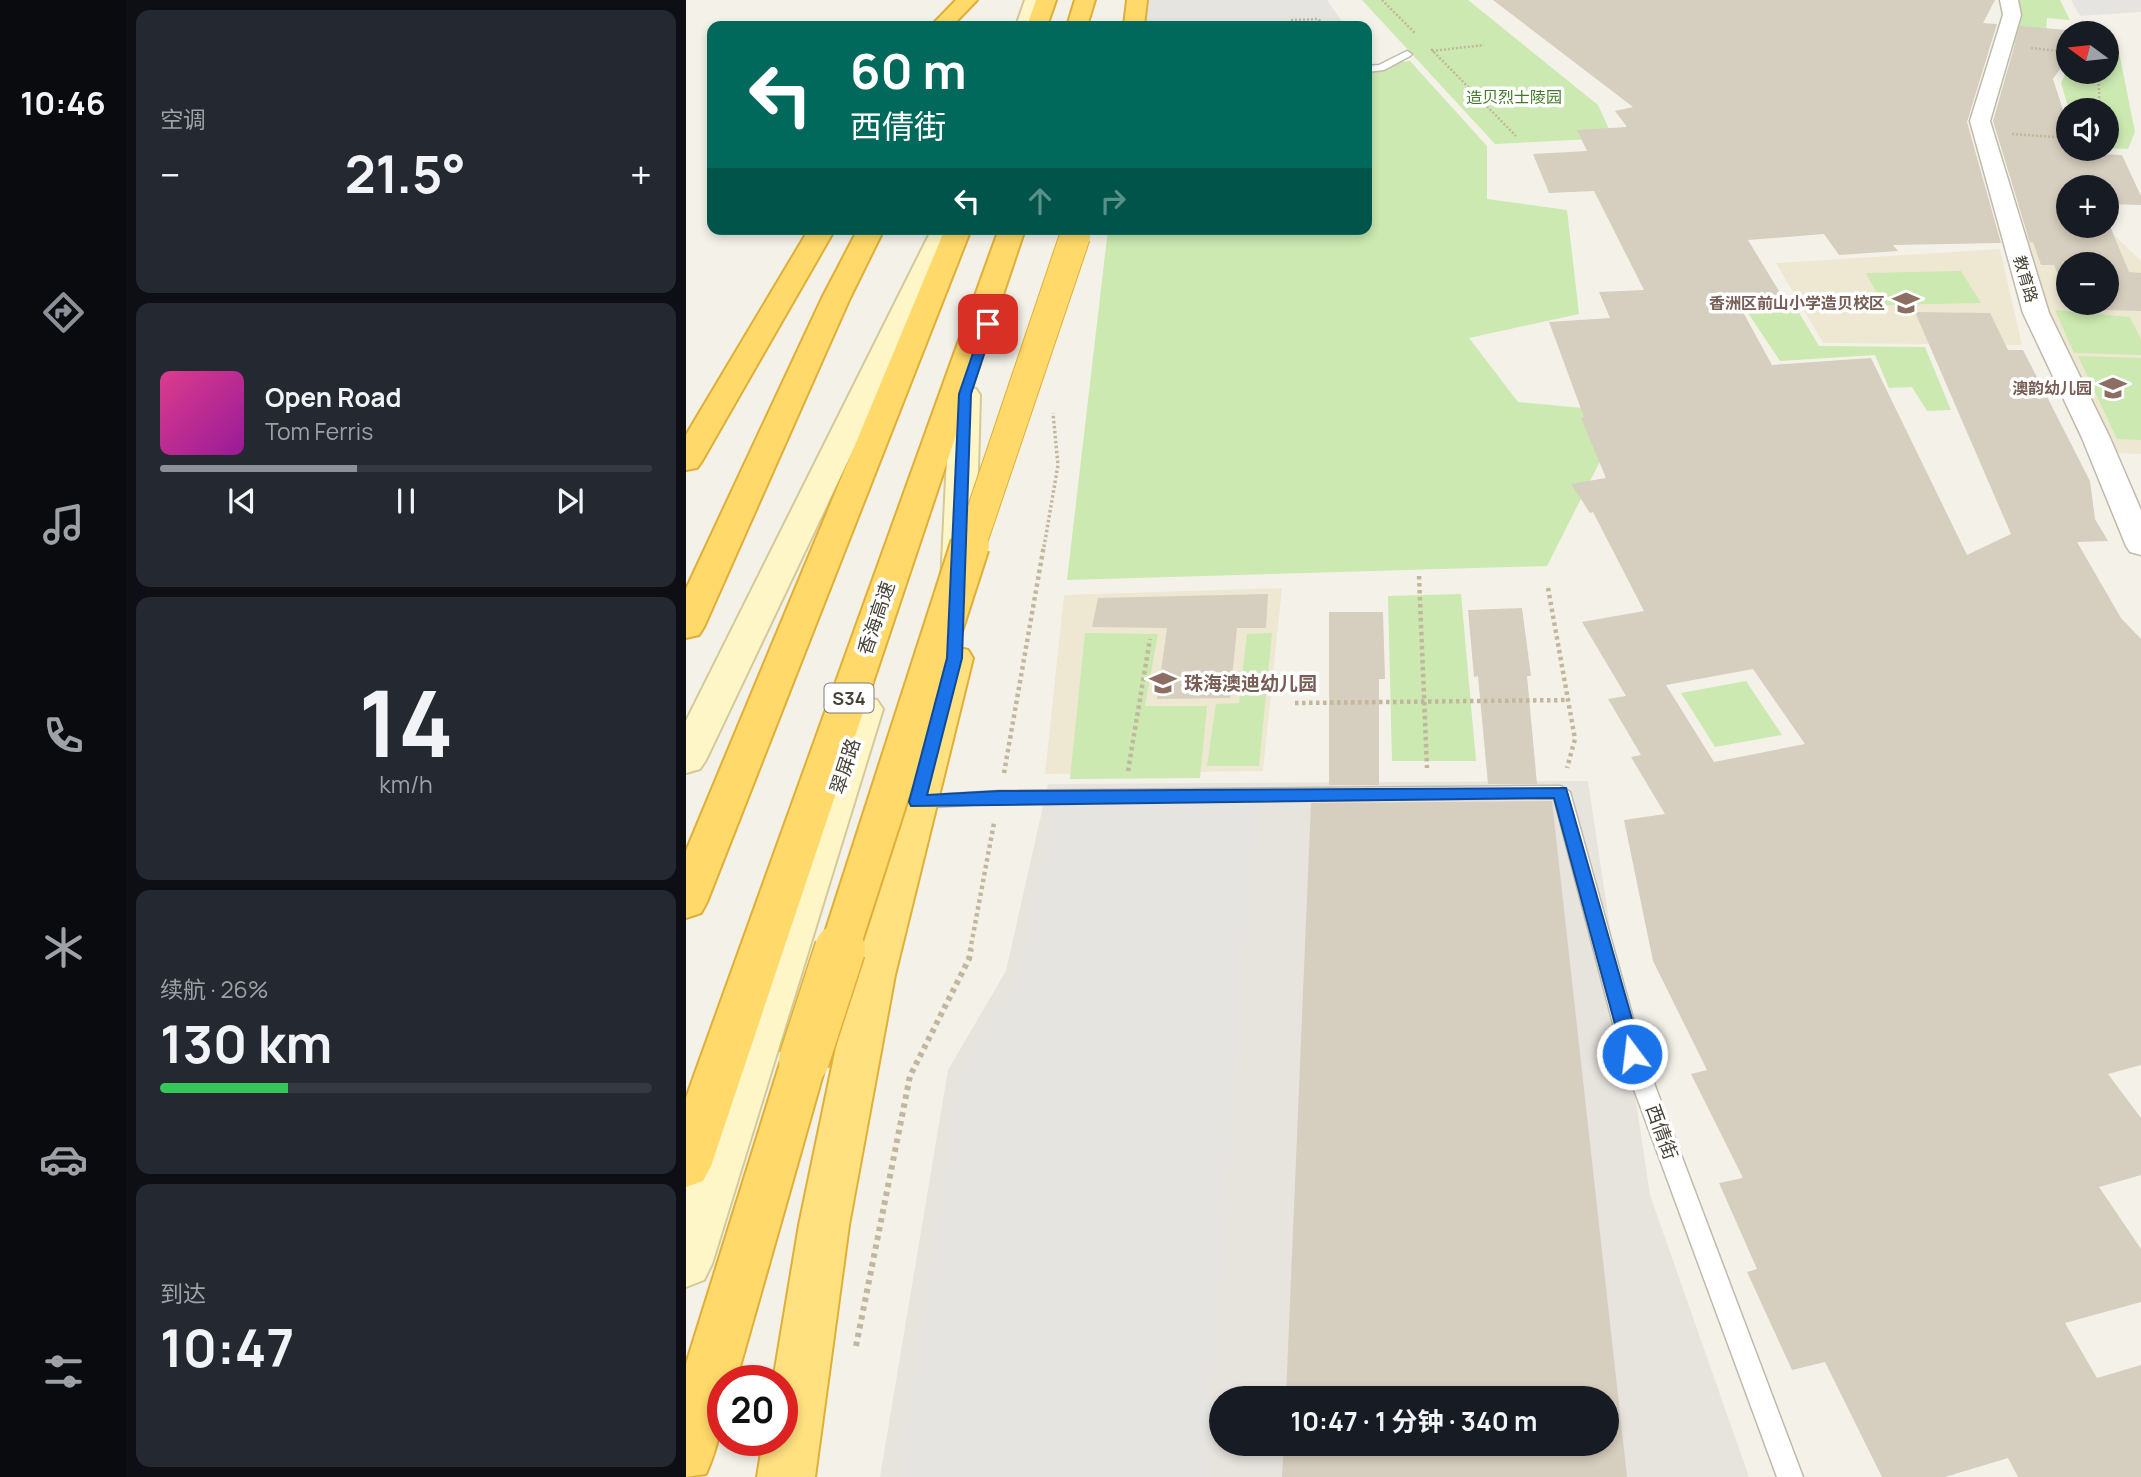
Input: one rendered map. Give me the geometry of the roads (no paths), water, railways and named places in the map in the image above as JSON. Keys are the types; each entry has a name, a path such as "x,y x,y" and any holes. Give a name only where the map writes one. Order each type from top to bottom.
{"highway":[{"path":"1040,21 1046,0"},
{"path":"1080,21 1086,0"},
{"path":"1135,21 1137,0"},
{"path":"950,21 976,6"},
{"path":"686,461 818,235"},
{"path":"686,626 836,298 868,235"},
{"path":"686,902 956,235"},
{"name":"香海高速","path":"686,1166 1010,235"},
{"path":"686,1455 804,1060 1014,410 1075,235"},
{"path":"786,1477 826,1212 873,975 955,658"}],"main road":[{"path":"1028,21 1035,0"},
{"path":"686,760 942,235"},
{"name":"翠屏路","path":"686,1264 1017,235"},
{"path":"955,658 965,394"}],"street":[{"name":"教育路","path":"2009,0 2012,15 1980,121 2036,313 2096,438 2141,546"}],"lane":[{"path":"1372,69 1381,68 1407,54"},
{"name":"西倩街","path":"917,802 999,797 1560,792 1632,1054 1790,1477"}],"place":[{"name":"香洲区前山小学造贝校区","path":"1906,303"},
{"name":"澳韵幼儿园","path":"2113,388"},
{"name":"珠海澳迪幼儿园","path":"1163,683"}],"park label":[{"name":"造贝烈士陵园","path":"1514,97"}]}
